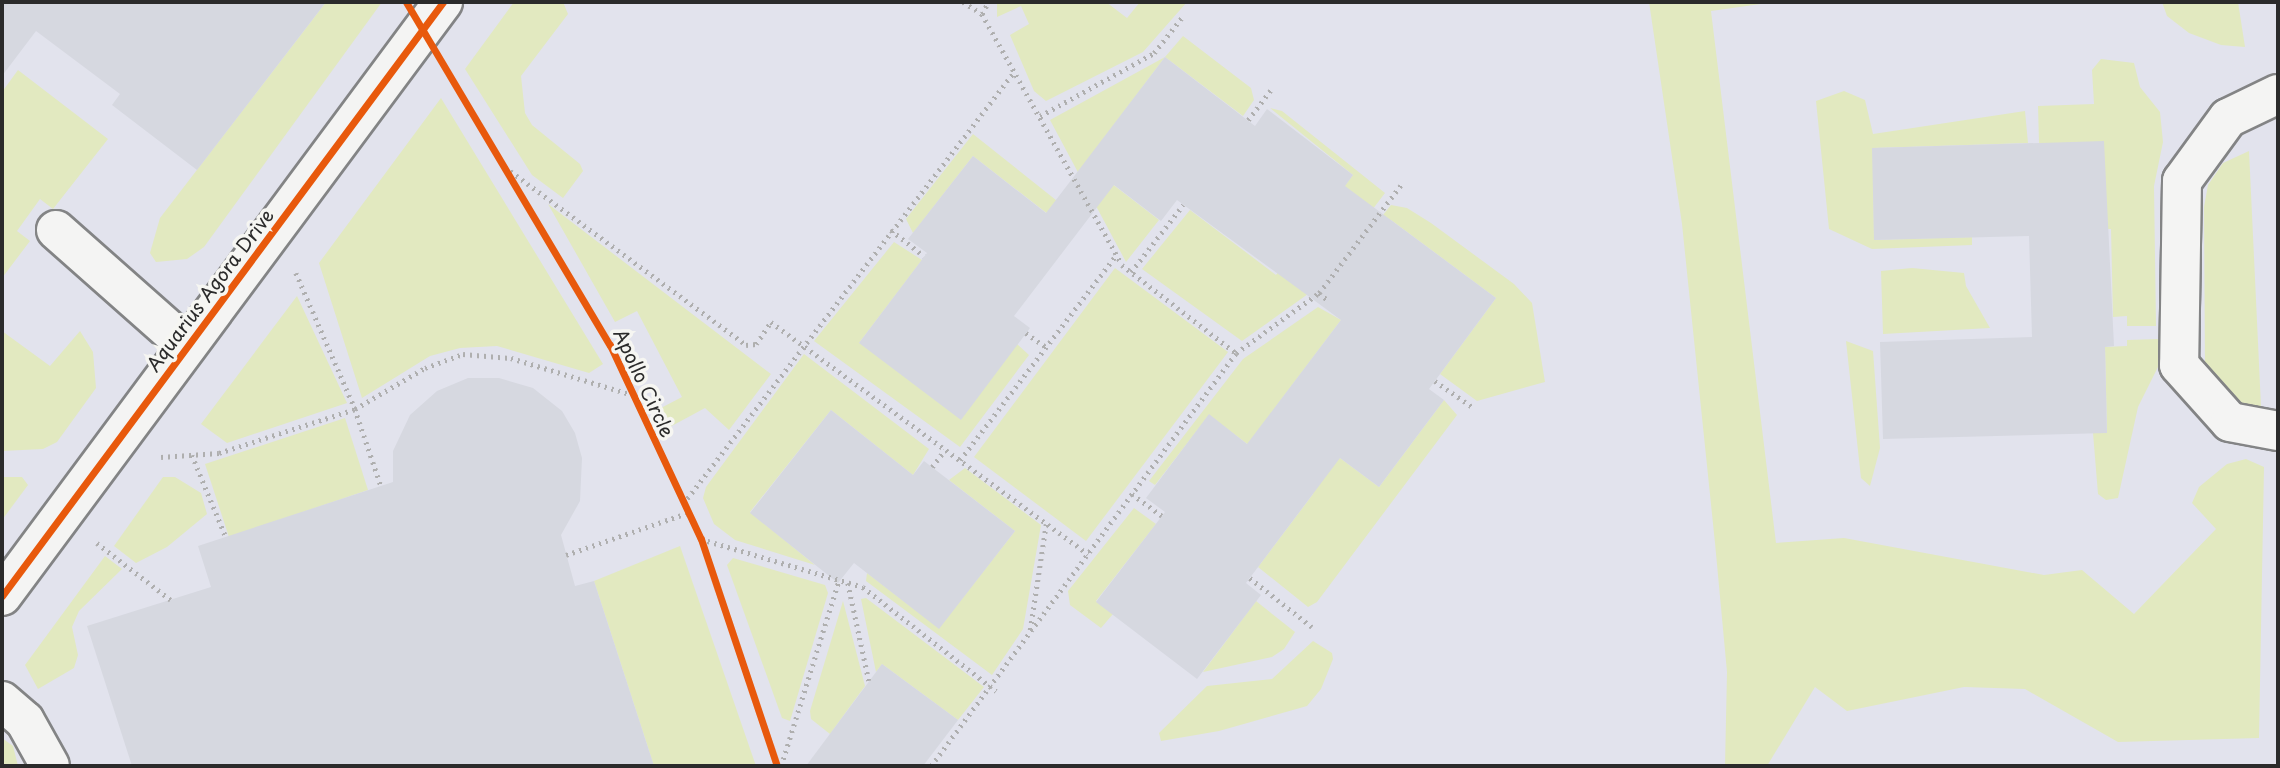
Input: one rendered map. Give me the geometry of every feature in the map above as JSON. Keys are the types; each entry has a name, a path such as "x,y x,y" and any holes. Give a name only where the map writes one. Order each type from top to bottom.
{"street":[{"name":"Aquarius Agora Drive","path":"2,596 443,2"},
{"path":"2278,94 2228,118 2182,181 2179,365 2230,422 2278,431"},
{"path":"56,230 187,346"},
{"path":"2,701 25,721 50,766"}],"path":[{"path":"962,2 982,14 1116,255 1131,272 1236,353"},
{"path":"982,14 988,2"},
{"path":"1040,116 1154,53 1183,16"},
{"path":"683,504 1014,72"},
{"path":"1248,120 1273,87"},
{"path":"499,156 523,197"},
{"path":"505,167 746,345 756,344 771,322 1088,554"},
{"path":"931,766 993,689 1029,633 1236,353 1319,293 1401,185"},
{"path":"1131,272 1183,205"},
{"path":"276,227 355,409 381,486"},
{"path":"891,230 924,257"},
{"path":"960,460 1116,255"},
{"path":"1319,293 1329,301"},
{"path":"1026,332 1046,347"},
{"path":"160,457 219,453 355,409 425,368 463,354 511,358 634,395"},
{"path":"1435,381 1474,408"},
{"path":"932,467 945,450"},
{"path":"192,455 226,537"},
{"path":"677,492 692,522"},
{"path":"1132,494 1162,516"},
{"path":"566,555 687,513"},
{"path":"61,516 171,600"},
{"path":"1029,633 1046,524"},
{"path":"696,530 705,552"},
{"path":"701,539 863,587 993,689"},
{"path":"1250,578 1312,627"},
{"path":"848,582 869,681"},
{"path":"779,766 838,583"},
{"path":"771,748 779,766"}],"shaded area":[{"path":"2,2 2278,2 2278,766 2,766"}],"green space":[{"path":"326,2 382,2 204,247 187,259 156,262 150,253 160,218"},
{"path":"514,2 563,2 568,14 521,76 525,113 532,125 580,164 583,171 563,198 532,175 465,69"},
{"path":"997,2 1106,2 1127,18 1140,2 1187,2 1143,52 1046,101 1034,91 1010,35 1029,24 1021,6 997,17"},
{"path":"1649,2 1775,2 1711,11 1776,543 1844,538 2044,575 2082,570 2134,614 2216,529 2192,503 2199,487 2227,464 2246,459 2264,467 2259,738 2118,742 2025,689 1964,687 1847,711 1815,687 1767,766 1725,766 1727,672 1715,543 1682,224"},
{"path":"2162,2 2238,2 2245,47 2221,45 2189,33 2167,16"},
{"path":"1183,36 1251,88 1254,100 1243,116 1165,57"},
{"path":"1165,57 1085,163 1159,220 1126,262 1050,120"},
{"path":"2101,59 2134,63 2140,87 2160,112 2163,142 2154,186 2156,326 2127,326 2127,316 2113,317 2111,229 2106,229 2039,143 2038,106 2094,104 2092,70"},
{"path":"18,70 108,139 53,209 40,199 17,231 30,241 2,278 2,92"},
{"path":"1844,91 1865,100 1873,134 2025,111 2028,143 1873,148 1874,240 1972,237 1972,245 1872,249 1829,229 1816,101"},
{"path":"441,98 603,364 589,373 497,346 460,348 430,356 362,398 319,263"},
{"path":"1270,108 1282,111 1385,193 1308,294 1242,341 1142,269 1190,210 1276,275 1353,175"},
{"path":"973,134 1071,212 1071,232 973,156 913,233 906,219"},
{"path":"2249,151 2261,407 2239,413 2205,368 2204,207 2208,185 2223,163"},
{"path":"548,204 771,374 729,430 705,408 668,428 659,409 682,397 637,311 615,322"},
{"path":"1391,205 1407,208 1431,223 1514,284 1532,303 1545,382 1477,401 1440,374 1496,298 1391,220 1347,260"},
{"path":"894,242 922,260 859,343 1017,344 1029,355 960,447 814,341"},
{"path":"1115,268 1228,352 1086,541 974,457"},
{"path":"1912,268 1964,273 1966,286 1990,328 1883,334 1881,271"},
{"path":"297,296 347,403 227,443 201,424"},
{"path":"1318,307 1341,320 1274,409 1379,487 1444,400 1457,415 1317,602 1308,607 1258,567 1313,494 1209,415 1155,485 1149,481 1243,359"},
{"path":"2,331 50,366 80,331 93,352 96,388 57,442 43,449 2,451"},
{"path":"2159,339 2159,365 2138,407 2118,498 2106,500 2098,494 2093,433 2107,432 2105,347 2127,346 2127,340"},
{"path":"1846,341 1873,351 1880,448 1870,486 1861,478"},
{"path":"804,354 929,449 913,475 831,410 750,512 815,565 735,540 714,524 703,498 706,487"},
{"path":"345,418 368,490 229,537 205,464"},
{"path":"965,468 1041,525 1023,629 992,675 866,581 867,573 939,628 1015,531 949,480"},
{"path":"2,477 22,477 28,485 2,520"},
{"path":"163,477 175,477 201,493 207,514 167,547 136,563 114,546"},
{"path":"1134,508 1156,524 1096,601 1113,614 1101,628 1070,605 1068,591"},
{"path":"680,546 756,766 654,766 594,581"},
{"path":"105,556 122,569 79,611 72,627 78,655 74,668 38,689 25,665"},
{"path":"733,558 825,585 828,593 790,721 782,718 727,565"},
{"path":"866,598 984,687 958,720 882,664 876,672 861,599"},
{"path":"843,601 865,686 830,734 811,719 810,711"},
{"path":"1256,601 1295,632 1284,649 1272,657 1203,672"},
{"path":"1313,641 1332,653 1333,659 1321,689 1307,706 1219,731 1161,741 1159,733 1207,686 1272,679"},
{"path":"2,738 13,746 18,766 2,766"}],"building":[{"path":"2,2 326,2 197,170 112,105 120,94 36,31 2,76"},
{"path":"1165,57 1255,126 1267,109 1353,175 1345,186 1496,298 1429,389 1444,400 1379,487 1340,458 1246,583 1261,595 1197,679 1096,602 1165,512 1146,498 1209,414 1247,444 1341,320 1177,200 1161,221 1114,185 1014,316 1030,328 961,420 859,343 927,253 908,239 973,156 1046,213"},
{"path":"2104,141 2114,346 2105,347 2107,433 1883,439 1880,342 2032,337 2029,236 1874,240 1872,148"},
{"path":"468,378 499,378 533,388 562,411 575,433 582,458 580,501 561,535 575,586 594,581 654,766 132,766 87,626 211,587 198,546 393,482 393,451 410,415 437,391"},
{"path":"831,410 913,475 924,461 1015,531 939,629 854,563 838,583 750,513"},
{"path":"882,664 958,720 923,766 806,766"}],"cycle path":[{"name":"Apollo Circle","path":"406,2 610,345 701,539 777,766"},
{"path":"2,596 443,2"}]}
